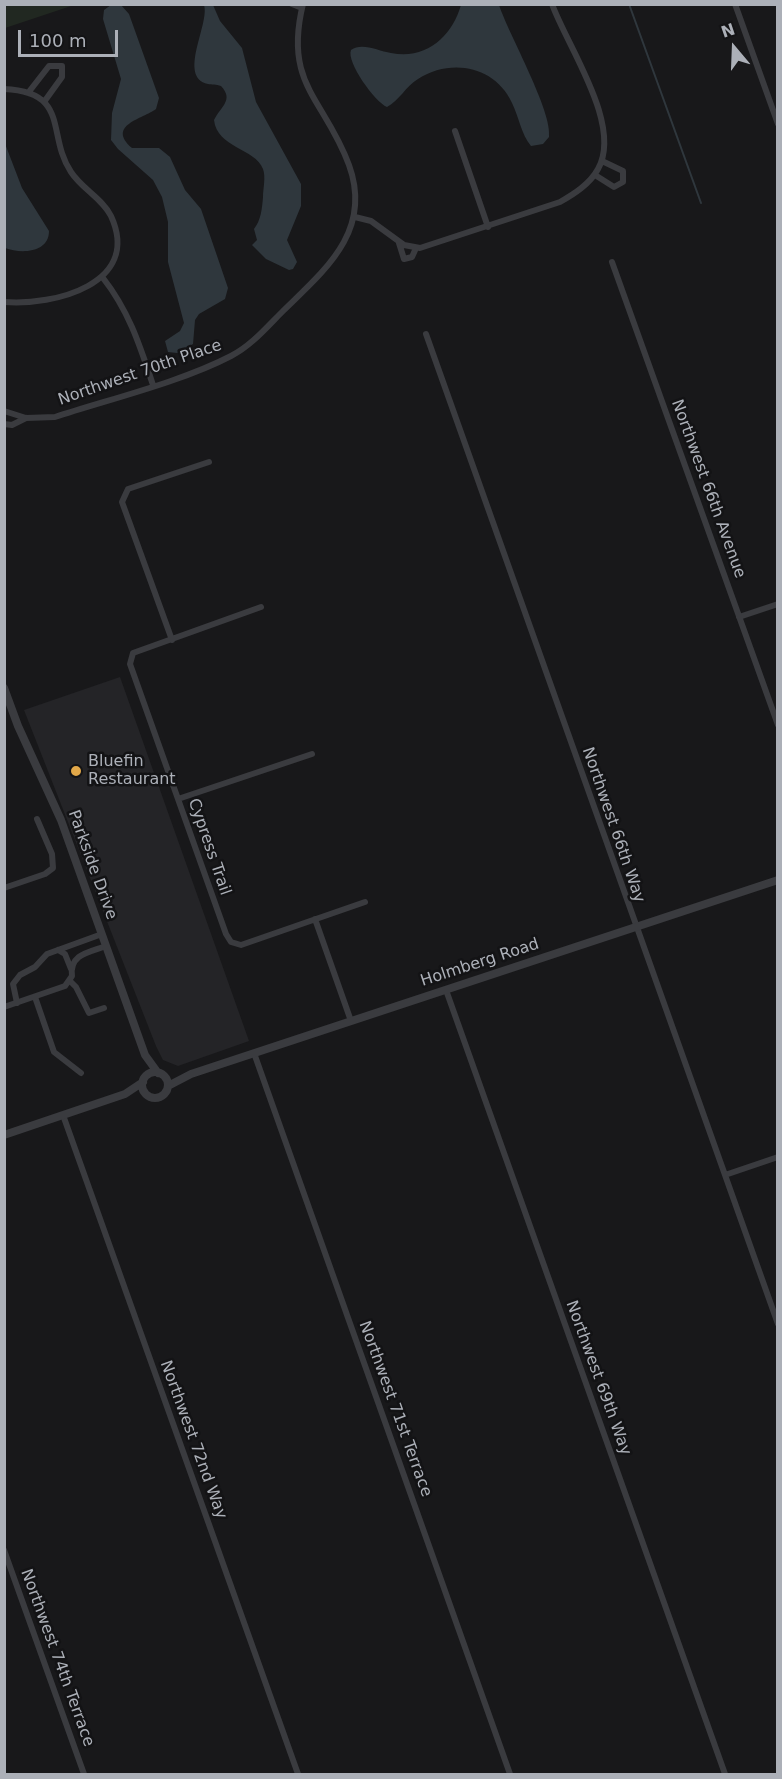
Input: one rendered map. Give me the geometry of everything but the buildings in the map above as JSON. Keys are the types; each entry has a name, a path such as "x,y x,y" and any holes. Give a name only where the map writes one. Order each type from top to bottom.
{"street":[{"path":"292,4 302,6 297,53 300,72 350,167 354,184 355,217 371,221 399,243 416,248 430,247 560,202 574,195 595,175 600,165 604,134 577,55 552,4"},
{"path":"735,4 777,124"},
{"path":"28,93 49,66 62,66 62,77 42,100"},
{"path":"4,89 28,93 42,100 58,126 63,156 69,170 79,183 101,202 115,226 115,253 103,278 89,287 49,300 25,304 4,302"},
{"path":"455,131 488,227"},
{"path":"595,175 614,186 623,182 623,171 600,165"},
{"name":"Northwest 70th Place","path":"4,411 26,418 55,417 218,363 246,347 338,254 355,217"},
{"path":"399,243 404,259 412,257 416,248"},
{"name":"Northwest 66th Avenue","path":"612,261 777,725"},
{"path":"103,278 119,299 130,319 153,385"},
{"name":"Northwest 66th Way","path":"426,334 777,1324"},
{"name":"Northwest 70th Place","path":"4,424 12,425 26,418"},
{"path":"210,462 138,486 124,494 122,502 171,640 261,607"},
{"path":"739,617 777,604"},
{"name":"Cypress Trail","path":"171,640 133,653 130,657 130,664 226,934 231,942 240,945 315,919"},
{"name":"Parkside Drive","path":"4,688 18,726 61,820 145,1055 159,1073"},
{"path":"178,799 312,754"},
{"path":"4,888 45,874 53,868 52,854 37,819"},
{"name":"Holmberg Road","path":"168,1086 191,1074 777,880"},
{"path":"351,1021 315,919 364,902"},
{"path":"17,1004 13,989 16,979 34,968 47,954 102,934"},
{"path":"71,970 81,954 106,946"},
{"path":"4,1008 66,986 70,981 71,970 65,954 58,950"},
{"path":"70,981 76,987 89,1013 104,1008"},
{"name":"Northwest 69th Way","path":"446,990 725,1774"},
{"path":"35,997 54,1052 81,1073"},
{"name":"Northwest 71st Terrace","path":"254,1053 510,1774"},
{"name":"Parkside Drive","path":"143,1080 145,1055"},
{"path":"4,1135 125,1094 150,1073 159,1073 166,1079 168,1086 161,1096 154,1098 146,1095 125,1094"},
{"name":"Holmberg Road","path":"159,1073 191,1074"},
{"path":"143,1080 146,1095"},
{"name":"Northwest 72nd Way","path":"63,1115 298,1774"},
{"path":"725,1175 777,1157"},
{"name":"Northwest 74th Terrace","path":"4,1550 84,1774"}],"shaded area":[{"path":"5,4 74,4 74,5 5,28"},
{"path":"111,5 121,5 129,14 159,98 156,109 125,128 123,134 125,140 132,148 159,148 170,157 185,190 201,209 228,288 225,299 199,314 195,320 193,344 177,353 168,352 165,341 180,331 184,323 168,262 168,222 162,197 153,180 111,140 112,113 121,79 103,19 104,10"},
{"path":"204,5 213,5 220,21 242,48 256,102 301,184 301,206 287,240 297,262 293,269 289,270 266,259 252,245 257,240 254,229 262,210 264,172 259,162 252,156 222,137 214,120 225,103 225,91 221,86 208,84 199,79 195,71 197,49 205,14"},
{"path":"461,5 499,5 544,110 549,137 543,144 531,146 504,90 495,81 471,69 444,69 431,72 414,82 387,107 376,98 357,72 351,50 365,47 404,54 427,49 444,36 451,27"},
{"path":"4,141 22,188 49,231 44,244 33,250 19,251 5,248"},
{"path":"120,677 249,1041 178,1066 163,1060 156,1046 24,710"}],"waterway":[{"path":"629,4 701,203"}],"place":[{"name":"Bluefin Restaurant","path":"76,771"}]}
